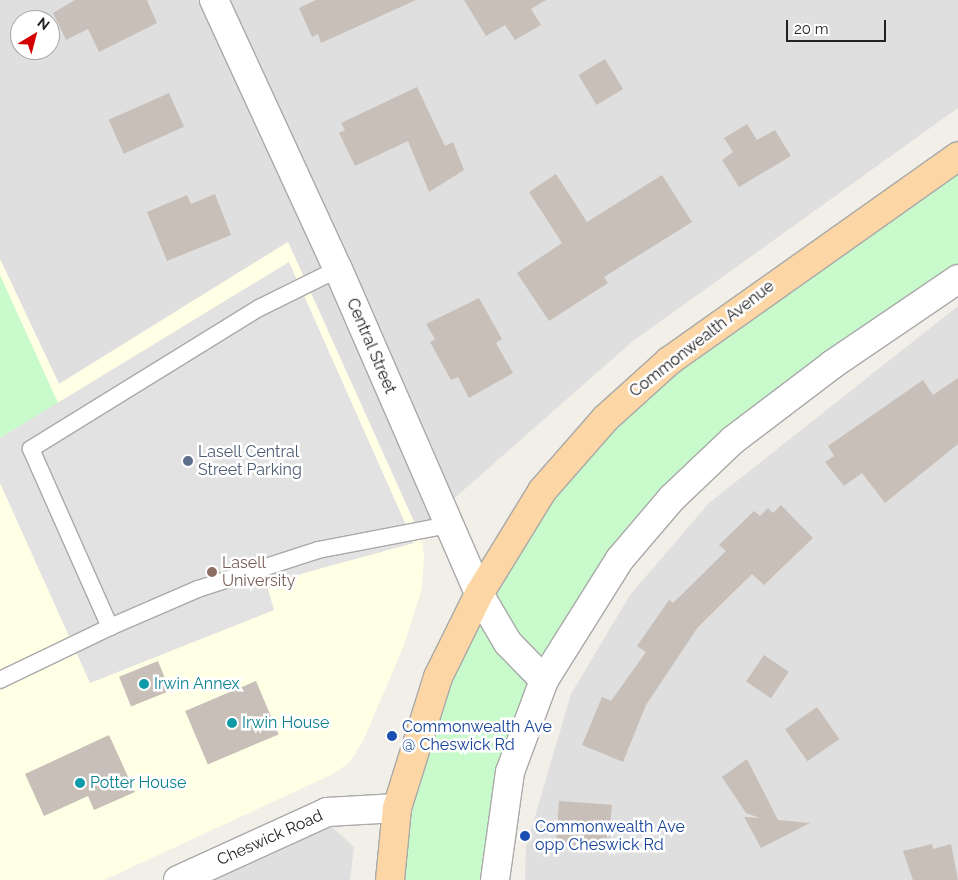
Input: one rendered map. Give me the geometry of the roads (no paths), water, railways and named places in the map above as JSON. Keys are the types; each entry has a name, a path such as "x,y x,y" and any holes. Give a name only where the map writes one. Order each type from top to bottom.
{"main road":[{"name":"Commonwealth Avenue","path":"390,880 396,808 431,695 479,594 542,491 572,452 636,389 754,297 958,156"}],"street":[{"name":"Central Street","path":"214,0 338,269 479,594 508,643 544,680"},
{"path":"496,880 510,772 544,680 620,559 672,498 740,434 958,278"},
{"name":"Cheswick Road","path":"178,880 327,812 396,808"}],"lane":[{"path":"110,627 31,448 259,308 338,269"},
{"path":"0,680 110,627 198,589 364,539 448,525"}],"place":[{"name":"Lasell Central Street Parking","path":"188,461"},
{"name":"Lasell University","path":"212,572"},
{"name":"Irwin Annex","path":"144,684"},
{"name":"Irwin House","path":"232,723"},
{"name":"Commonwealth Ave @ Cheswick Rd","path":"392,736"},
{"name":"Potter House","path":"80,783"},
{"name":"Commonwealth Ave opp Cheswick Rd","path":"525,836"}]}
